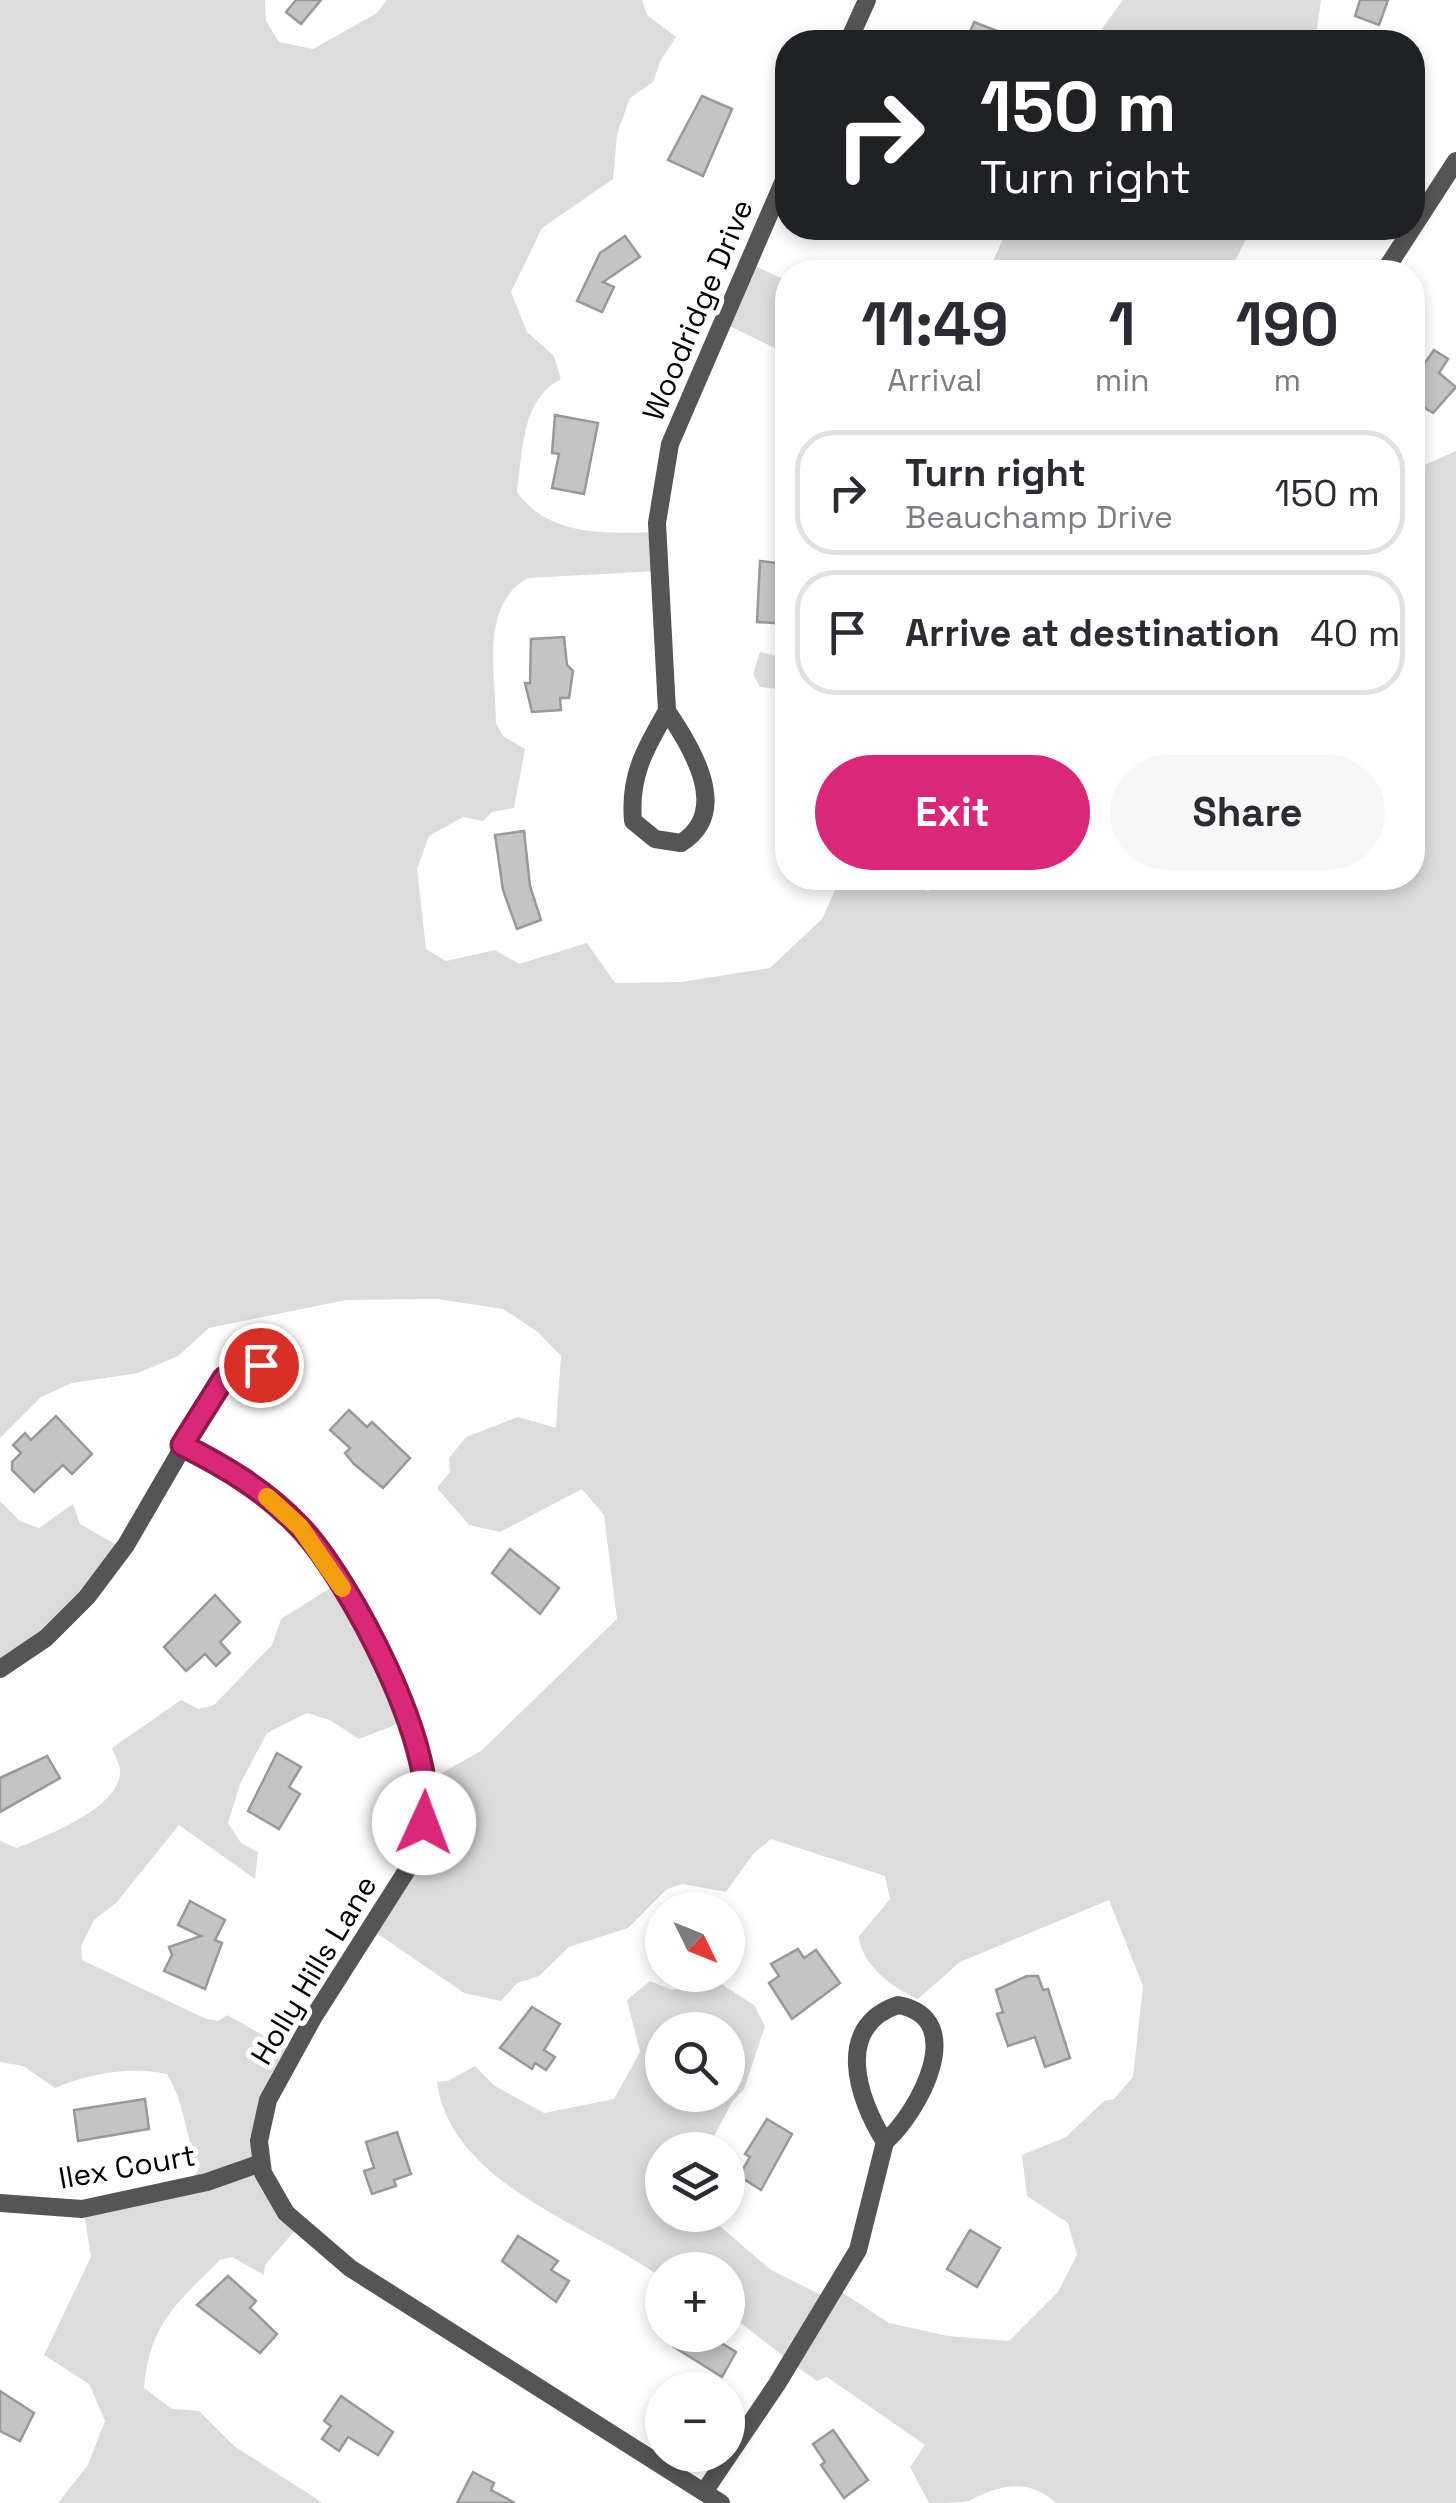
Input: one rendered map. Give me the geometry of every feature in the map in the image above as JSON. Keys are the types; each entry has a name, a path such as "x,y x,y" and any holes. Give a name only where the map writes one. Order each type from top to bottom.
{"street":[{"path":"853,30 867,0"},
{"path":"1425,209 1456,161"},
{"name":"Woodridge Drive","path":"667,712 637,761 631,794 633,821 655,839 681,843 698,832 707,807 700,770 667,712 657,523 670,444 775,201"},
{"path":"0,1669 46,1638 88,1597 126,1544 224,1378 261,1365"},
{"name":"Holly Hills Lane","path":"182,1445 233,1470 300,1527 320,1551 406,1712 426,1769 430,1800 419,1845 407,1870 313,2018 268,2100 259,2141 261,2162"},
{"path":"704,2492 777,2384 858,2250 885,2142 906,2123 934,2058 936,2038 929,2020 916,2008 898,2004 876,2012 864,2025 857,2050 868,2115 885,2142"},
{"path":"261,2162 286,2213 350,2268 720,2503"},
{"name":"Ilex Court","path":"0,2203 82,2209 207,2182 261,2162"}],"shaded area":[{"path":"0,0 265,0 266,21 279,42 313,49 377,13 387,0 642,0 647,15 676,37 653,82 630,98 617,134 613,179 542,228 511,292 527,332 554,356 561,379 538,399 531,413 517,492 530,507 563,525 600,532 659,532 658,571 528,578 502,605 494,643 496,723 503,736 525,749 514,808 492,812 483,821 463,817 429,836 417,869 426,949 446,961 495,950 519,964 587,943 615,983 681,982 770,968 822,919 835,890 1425,890 1425,465 1456,451 1456,2503 1056,2503 1035,2489 1013,2486 969,2501 929,2503 910,2467 925,2445 827,2377 817,2381 745,2327 745,2252 645,2252 645,2267 494,2175 467,2148 447,2117 437,2082 448,2081 475,2066 495,2086 544,2113 614,2099 640,2052 627,2000 645,1985 645,1992 734,1992 754,2005 765,2026 745,2086 745,2012 645,2012 645,2112 727,2112 716,2132 645,2132 645,2232 727,2232 771,2270 829,2299 840,2291 889,2323 948,2336 1009,2341 1058,2292 1077,2255 1068,2223 1027,2196 1022,2155 1066,2137 1104,2101 1114,2099 1133,2077 1143,1986 1109,1900 960,1962 918,1999 880,1974 861,1946 859,1936 890,1899 885,1876 771,1839 753,1854 726,1892 682,1884 664,1892 645,1892 645,1911 628,1928 569,1947 539,1976 517,1983 501,2001 464,1993 375,1932 415,1859 431,1779 481,1751 617,1619 604,1515 582,1489 500,1532 469,1525 437,1488 450,1472 449,1458 466,1437 518,1417 556,1428 561,1356 538,1332 503,1309 437,1299 346,1300 209,1328 178,1356 138,1373 72,1383 41,1397 0,1438"},
{"path":"1123,0 1321,0 1317,30 1101,30"},
{"path":"1003,240 1245,240 1236,260 993,260"},
{"path":"753,265 775,275 775,348 725,324"},
{"path":"760,652 775,655 775,689 760,687 753,674"},
{"path":"0,1501 20,1521 39,1528 73,1504 80,1524 124,1549 0,1672"},
{"path":"337,1584 408,1720 359,1739 330,1720 307,1713 267,1733 240,1784 228,1823 241,1843 258,1852 255,1879 179,1825 116,1903 94,1920 81,1946 82,1960 204,2018 218,2021 227,2015 293,2052 272,2097 262,2164 299,2226 265,2265 264,2275 232,2257 220,2260 190,2289 159,2331 144,2388 172,2409 199,2411 234,2446 323,2503 58,2503 88,2465 105,2421 89,2384 44,2355 91,2257 83,2207 192,2178 198,2171 167,2074 110,2072 55,2088 23,2066 0,2062 0,1841 17,1848 95,1808 117,1784 120,1768 112,1748 181,1700 199,1709 214,1705 272,1645 281,1619"}],"building":[{"path":"296,0 321,0 301,24 286,12"},
{"path":"1360,0 1388,0 1379,25 1355,16"},
{"path":"974,22 995,30 971,30"},
{"path":"702,96 732,109 703,176 668,160"},
{"path":"625,236 640,257 603,282 614,287 602,312 577,301 600,253"},
{"path":"1434,350 1448,359 1439,373 1456,387 1433,413 1425,408 1425,363"},
{"path":"555,415 598,423 584,494 552,488 559,454 552,453"},
{"path":"760,561 775,563 775,623 757,622"},
{"path":"564,637 567,665 573,671 569,698 560,698 561,710 532,712 525,683 530,683 531,639"},
{"path":"524,831 530,886 541,920 517,929 503,890 495,835"},
{"path":"349,1410 367,1427 372,1422 410,1458 383,1488 354,1464 345,1453 350,1448 330,1430"},
{"path":"56,1416 92,1454 72,1474 63,1465 34,1492 12,1470 12,1462 21,1453 13,1445 25,1433 31,1440"},
{"path":"510,1549 559,1588 540,1614 492,1573"},
{"path":"215,1595 240,1622 220,1642 230,1653 216,1666 205,1654 186,1671 164,1647"},
{"path":"277,1753 301,1767 289,1787 300,1794 279,1829 248,1811"},
{"path":"47,1756 60,1778 0,1812 0,1778"},
{"path":"190,1901 225,1920 215,1940 222,1943 205,1989 164,1971 172,1955 169,1947 201,1936 178,1925"},
{"path":"798,1949 804,1958 816,1950 840,1983 792,2019 769,1983 779,1976 771,1964"},
{"path":"1027,1976 1038,1976 1043,1990 1048,1989 1070,2058 1045,2067 1035,2037 1008,2046 997,2014 1003,2012 996,1990"},
{"path":"532,2007 560,2024 544,2050 555,2057 546,2070 535,2063 532,2069 500,2048"},
{"path":"145,2099 149,2129 78,2141 74,2110"},
{"path":"767,2119 792,2134 761,2190 745,2180 745,2166 750,2157 745,2154"},
{"path":"397,2132 411,2174 394,2180 396,2186 372,2194 364,2171 374,2168 366,2142"},
{"path":"970,2230 1000,2248 977,2287 947,2269"},
{"path":"518,2236 558,2261 551,2270 569,2281 556,2302 502,2261"},
{"path":"228,2276 256,2301 250,2308 277,2334 260,2353 197,2305"},
{"path":"682,2352 736,2352 725,2372 714,2372"},
{"path":"0,2391 34,2413 20,2441 0,2431"},
{"path":"341,2396 393,2432 378,2455 348,2437 339,2451 322,2439 331,2426 324,2421"},
{"path":"833,2430 868,2480 844,2498 821,2465 825,2462 813,2444"},
{"path":"473,2472 494,2483 491,2490 515,2503 457,2503"}],"slow traffic":[{"path":"267,1497 320,1551 342,1588"}],"route":[{"path":"261,1365 224,1378 182,1445 233,1470 300,1527 320,1551 406,1712 426,1769 430,1800 424,1823"}]}
